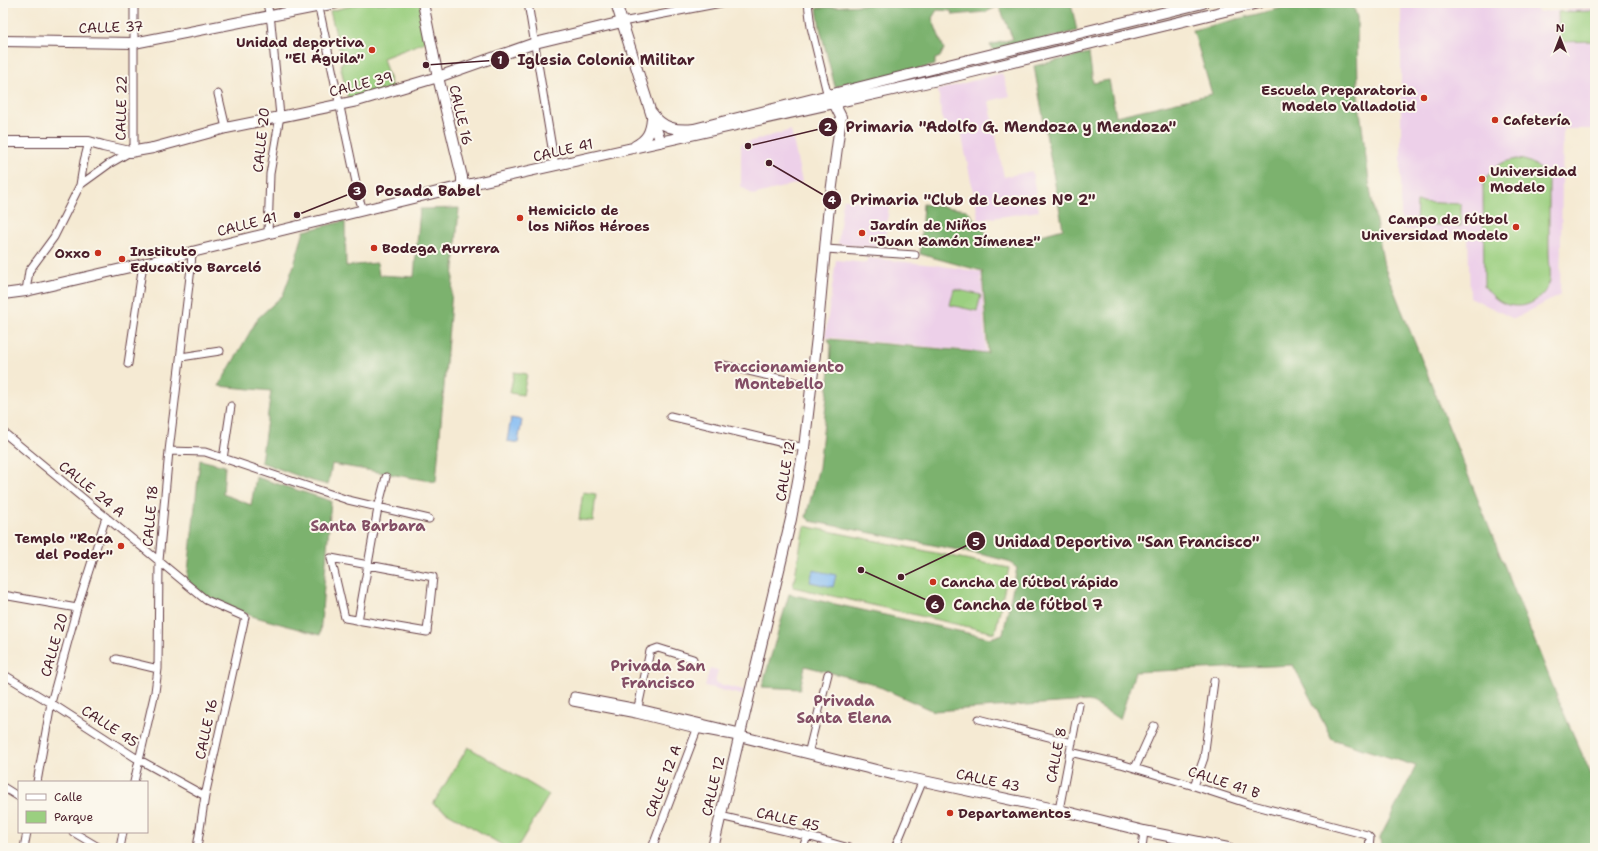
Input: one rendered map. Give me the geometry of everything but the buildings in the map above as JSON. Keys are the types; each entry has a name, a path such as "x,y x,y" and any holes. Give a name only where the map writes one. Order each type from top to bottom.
{"main road":[{"name":"CALLE 37","path":"3,41 134,43 319,5 336,3"},
{"name":"CALLE 16","path":"423,3 438,77 462,177 462,186"},
{"path":"616,3 661,142"},
{"path":"832,99 948,64 1203,3"},
{"path":"652,113 656,120 666,127 685,130 832,99 951,77 1258,3"},
{"name":"CALLE 39","path":"3,142 89,142 130,152 153,148 226,128 339,105 386,93 438,77 535,43 622,22"},
{"path":"948,64 951,77"},
{"name":"CALLE 41","path":"3,294 26,291 143,264 462,186 661,142 832,99"},
{"name":"CALLE 12","path":"712,848 791,519 804,448 826,249 828,216 841,117 832,99"},
{"path":"629,149 642,142 649,134 652,125 652,113"},
{"name":"CALLE 43","path":"740,735 808,754 1059,810 1144,831 1228,848"}],"street":[{"name":"CALLE 22","path":"26,291 29,271 54,237 80,185 109,164 130,152 134,145 134,3"},
{"name":"CALLE 20","path":"267,3 280,116 270,174 268,233"},
{"path":"528,3 555,166"},
{"name":"CALLE 39","path":"622,22 721,3"},
{"path":"808,3 813,34 826,89 832,99"},
{"path":"319,5 339,105 363,210"},
{"path":"218,94 226,128"},
{"path":"80,185 89,142"},
{"path":"826,249 915,255"},
{"name":"CALLE 18","path":"134,781 155,692 158,669 159,561 169,451 192,252"},
{"path":"128,364 143,264"},
{"path":"181,357 220,351"},
{"path":"723,365 811,386"},
{"path":"223,459 230,406"},
{"path":"670,416 804,448"},
{"name":"CALLE 24 A","path":"3,432 206,600 245,616"},
{"path":"169,451 205,452 348,500 429,519"},
{"path":"358,620 378,508 386,477"},
{"name":"CALLE 20","path":"37,781 51,703 106,517"},
{"path":"331,558 368,564 433,577 427,632 344,618 331,558"},
{"path":"3,595 78,608"},
{"name":"CALLE 16","path":"197,848 205,796 245,616"},
{"path":"637,711 650,651 658,648 693,659"},
{"path":"116,659 158,669"},
{"name":"CALLE 45","path":"3,674 139,760 205,796"},
{"path":"808,754 828,674"},
{"path":"1194,786 1204,758 1214,681"},
{"path":"637,711 573,702 574,696 740,735"},
{"name":"CALLE 8","path":"1059,810 1079,705"},
{"path":"979,719 1072,743"},
{"name":"CALLE 12 A","path":"652,848 698,726"},
{"path":"1135,768 1154,726"},
{"name":"CALLE 41 B","path":"1070,752 1135,768 1153,775 1267,809 1366,835 1370,838 1370,848"},
{"path":"895,848 923,780"},
{"path":"3,787 18,796"},
{"name":"CALLE 45","path":"720,816 850,848"},
{"path":"1142,848 1144,831"},
{"path":"24,848 27,833"},
{"path":"75,833 100,848"},
{"path":"120,848 123,833"},
{"path":"803,848 806,836"}],"shaded area":[{"name":"Universidad Modelo","path":"1401,3 1534,3 1538,12 1595,8 1595,129 1563,129 1560,295 1514,319 1470,297 1468,235 1401,229"},
{"path":"1002,73 1010,96 989,101 1004,177 1032,171 1039,211 979,220 961,132 945,135 938,90"},
{"path":"791,130 802,182 753,195 741,186 741,144"},
{"name":"Jardín de Niños \"Juan Ramón Jímenez\"","path":"843,199 889,204 884,248 838,244"},
{"path":"867,258 935,265 981,272 986,352 825,337 836,260 867,263"},
{"path":"710,668 718,670 715,683 744,690 742,695 705,686"}],"green space":[{"name":"Unidad deportiva \"El Águila\"","path":"363,3 420,3 425,42 383,58 392,88 348,99 340,64 343,63 330,11"},
{"path":"887,3 1071,3 1077,31 993,51 990,45 1013,39 999,6 986,12 953,15 952,11 937,10 932,18 944,49 940,57 935,59 935,65 853,86 850,82 835,87 820,28 817,8"},
{"path":"1302,3 1352,3 1357,17 1358,95 1370,189 1384,266 1562,709 1595,783 1595,848 1381,848 1380,838 1416,766 1332,739 1293,665 1135,672 1120,719 1089,701 933,711 871,683 805,666 800,689 762,687 789,594 990,638 1003,634 1017,568 1008,561 810,521 806,517 819,467 830,370 831,345 828,339 988,353 982,271 920,254 923,204 967,210 998,247 1063,229 1034,66 1089,53 1093,83 1109,80 1116,116 1212,94 1193,30"},
{"path":"1595,11 1595,41 1559,42 1558,12"},
{"path":"937,72 937,75 848,97 846,94"},
{"name":"Campo de fútbol Universidad Modelo","path":"1517,159 1532,163 1540,169 1549,182 1550,280 1546,290 1534,301 1529,304 1513,306 1499,301 1484,286 1483,183 1497,166"},
{"path":"1417,202 1461,204 1461,226 1416,224"},
{"path":"459,208 436,482 332,464 328,485 309,480 261,462 271,391 219,386 258,318 283,295 304,231 345,221 346,266 377,263 379,275 414,277 420,209"},
{"path":"954,289 981,295 977,311 950,305"},
{"path":"514,372 527,374 523,395 510,393"},
{"path":"200,460 225,466 223,494 251,505 256,477 331,501 320,635 252,616 204,595 187,580"},
{"path":"583,492 596,494 593,521 579,520"},
{"path":"804,526 1009,568 995,633 793,587"},
{"path":"468,747 549,795 517,848 507,848 433,804"}],"water":[{"path":"511,418 522,420 518,443 507,441"},
{"path":"813,570 836,575 833,587 810,582"}],"place":[{"name":"Unidad deportiva \"El Águila\"","path":"372,50"},
{"name":"Iglesia Colonia Militar","path":"426,65"},
{"name":"Escuela Preparatoria Modelo Valladolid","path":"1424,98"},
{"name":"Cafetería","path":"1495,120"},
{"name":"Primaria \"Adolfo G. Mendoza y Mendoza\"","path":"748,146"},
{"name":"Primaria \"Club de Leones N° 2\"","path":"769,163"},
{"name":"Universidad Modelo","path":"1482,179"},
{"name":"Posada Babel","path":"297,215"},
{"name":"Hemiciclo de los Niños Héroes","path":"520,218"},
{"name":"Campo de fútbol Universidad Modelo","path":"1516,227"},
{"name":"Jardín de Niños \"Juan Ramón Jímenez\"","path":"862,233"},
{"name":"Bodega Aurrera","path":"374,248"},
{"name":"Oxxo","path":"98,253"},
{"name":"Instituto Educativo Barceló","path":"122,259"},
{"name":"Templo \"Roca del Poder\"","path":"121,546"},
{"name":"Cancha de fútbol 7","path":"861,570"},
{"name":"Unidad Deportiva \"San Francisco\"","path":"901,577"},
{"name":"Cancha de fútbol rápido","path":"933,582"},
{"name":"Departamentos","path":"950,813"}],"district":[{"name":"Fraccionamiento Montebello","path":"779,376"},
{"name":"Santa Barbara","path":"368,526"},
{"name":"Privada San Francisco","path":"658,674"},
{"name":"Privada Santa Elena","path":"844,710"}]}
